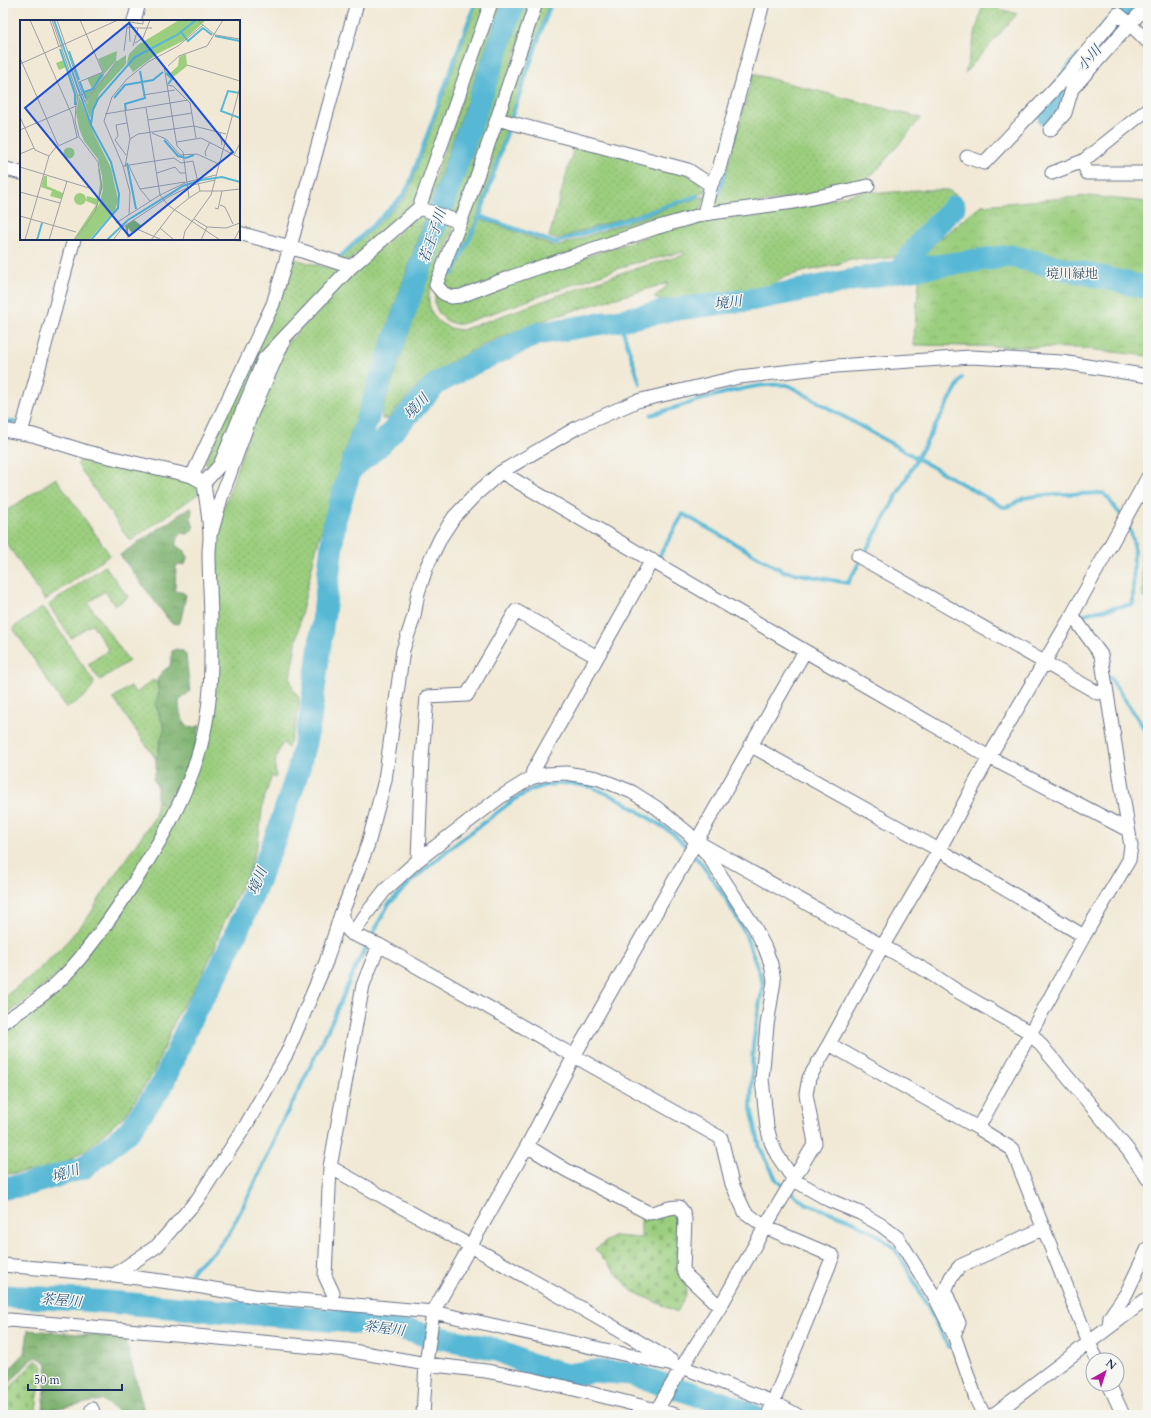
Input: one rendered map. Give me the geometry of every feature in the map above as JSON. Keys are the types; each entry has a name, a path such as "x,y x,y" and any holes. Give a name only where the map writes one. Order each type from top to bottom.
{"street":[{"path":"134,20 138,3"},
{"path":"192,476 273,304 357,3"},
{"path":"3,1022 23,1009 66,974 89,948 110,919 158,845 169,823 198,757 206,723 212,672 209,554 210,538 204,483 220,465 264,359 351,267 422,209 491,3"},
{"path":"536,3 497,119 436,285 443,293 452,297 461,296 508,278 648,230 704,214 794,202 868,186"},
{"path":"704,214 711,185 719,169 763,3"},
{"path":"1050,130 1065,113 1072,89 1148,4"},
{"path":"967,157 984,163 1064,79 1118,14 1148,42"},
{"path":"1052,173 1083,161 1148,109"},
{"path":"497,119 688,170 711,185"},
{"path":"1083,161 1087,173 1148,173"},
{"path":"3,168 20,173"},
{"path":"422,209 460,222"},
{"path":"240,233 290,247 351,267"},
{"path":"21,433 74,240"},
{"path":"210,538 221,498 252,412 288,333"},
{"path":"114,1275 157,1246 197,1200 246,1125 287,1053 326,962 340,914 346,905 368,844 385,780 403,650 414,616 418,593 427,566 441,537 454,517 476,494 501,472 578,427 637,401 739,377 836,366 971,357 1062,362 1148,376"},
{"path":"3,430 33,435 87,452 192,476 204,483"},
{"path":"501,472 805,651 989,757 1128,830"},
{"path":"657,1410 720,1307 764,1227 794,1180 815,1143 806,1094 808,1078 813,1068 829,1044 882,947 939,850 989,757 1072,615 1148,477"},
{"path":"858,556 1098,693"},
{"path":"532,778 533,771 652,560"},
{"path":"418,860 419,818 427,697 467,695 516,612 597,657"},
{"path":"978,1128 1084,936 1129,860 1131,846 1101,655 1072,615"},
{"path":"423,1415 426,1360 433,1312 528,1146 574,1056 750,745 805,651"},
{"path":"750,745 939,850 1084,936"},
{"path":"352,934 366,913 385,890 418,860 499,798 532,778 546,774 566,772 614,783 632,792 657,808 696,841 1031,1033 1128,1150 1148,1179"},
{"path":"696,841 727,884 755,928 765,948 770,964 774,981 767,1025 762,1079 767,1127 771,1142 784,1167 794,1180 828,1200 860,1212 898,1238 936,1299 954,1335 976,1399 984,1415"},
{"path":"340,914 348,930 352,934 379,946 721,1138 732,1184 745,1212 764,1227 833,1256 768,1415"},
{"path":"333,1292 325,1276 330,1167 363,985 379,946"},
{"path":"829,1044 978,1128 1012,1149 1093,1352"},
{"path":"528,1146 566,1170 649,1212 658,1212 673,1206 679,1207 683,1212 685,1219 683,1269 687,1276 720,1307"},
{"path":"330,1167 574,1304 681,1370"},
{"path":"954,1335 959,1323 945,1291 955,1271 960,1266 1044,1228"},
{"path":"1109,1327 1110,1317 1126,1294 1148,1248"},
{"path":"3,1265 114,1275 185,1284 254,1296 433,1312 681,1370 773,1402 797,1415"},
{"path":"993,1415 1148,1298"},
{"path":"3,1322 9,1320 186,1335 347,1350 426,1360 534,1380 676,1415"},
{"path":"1112,1392 1123,1415"}],"green space":[{"path":"477,3 487,3 418,198 411,208 350,260 339,260 404,199 411,185"},
{"path":"496,3 502,3 429,207 426,202"},
{"path":"525,3 533,3 459,216 450,214"},
{"path":"539,3 549,3 510,119 502,115"},
{"path":"983,4 1017,14 965,73"},
{"path":"753,74 921,118 869,178 848,187 716,211 711,206 713,196 720,194"},
{"path":"499,125 508,125 479,213 452,274 454,276 480,218 556,247 706,196 699,212 460,292 444,289 442,282"},
{"path":"575,143 695,177 707,192 557,239 549,237"},
{"path":"868,190 882,193 917,190 948,190 959,197 956,201 950,202 904,256 870,260 850,259 837,265 785,277 758,292 717,294 668,300 659,300 654,297 665,288 668,283 575,310 512,332 454,361 417,387 388,419 382,419 383,408 447,222 454,227 429,293 429,301 430,308 436,319 447,327 462,330 627,271 684,255 683,252 631,264 461,324 449,322 440,314 435,304 437,292 447,299 519,279 678,226 815,204"},
{"name":"境川緑地","path":"1089,196 1148,202 1148,356 1078,348 913,345 922,253 982,205"},
{"path":"420,213 426,215 346,447 316,550 301,615 290,678 293,689 299,698 295,727 288,748 284,743 280,747 275,764 276,776 275,778 272,776 271,778 263,803 258,842 249,871 220,931 215,947 200,980 177,1015 154,1072 125,1115 85,1151 77,1154 74,1158 46,1170 4,1174 3,1028 18,1019 118,914 208,733 213,541 252,424 288,343 344,280"},
{"path":"291,258 328,268 332,266 342,268 309,305 217,461 208,466 205,463"},
{"path":"87,457 194,482 199,490 198,494 130,541 77,464"},
{"path":"56,478 110,555 47,599 44,599 3,538 3,513"},
{"path":"189,508 192,509 191,519 194,528 188,534 181,533 178,536 176,546 185,551 187,558 185,565 179,564 176,566 175,590 186,595 181,619 178,624 171,623 120,555"},
{"path":"1141,553 1148,553 1148,598 1143,598"},
{"path":"105,566 128,597 115,606 105,591 88,603 129,661 100,680 88,664 109,650 92,624 71,638 49,606"},
{"path":"42,608 45,609 94,682 87,694 66,708 13,628"},
{"path":"176,649 183,651 186,655 190,691 179,701 181,716 188,727 194,728 200,725 194,759 172,805 163,806 157,799 157,786 153,778 156,770 156,759 159,753 160,740 165,730 155,703 159,694 157,680 163,671 170,666 172,651"},
{"path":"153,680 157,683 159,694 155,703 165,730 159,745 159,751 156,759 113,698 130,686 136,693"},
{"path":"157,799 163,806 172,805 160,834 104,922 62,971 3,1018 3,998 38,970 64,945 89,916 111,880 155,817"},
{"path":"678,1210 686,1279 686,1295 677,1312 632,1291 595,1249 614,1236 641,1238 641,1220 645,1215"},
{"path":"28,1330 125,1338 145,1415 124,1415 102,1400 43,1411 47,1363 37,1357 31,1360 3,1390 3,1376 25,1353"},
{"path":"36,1360 43,1366 35,1415 3,1415 3,1395"}],"waterway":[{"path":"339,258 402,197 409,185 475,3"},
{"name":"境川","path":"3,1188 26,1185 83,1168 129,1131 163,1083 194,1012 218,972 243,918 279,829 299,768 310,720 335,519 380,381 514,3"},
{"path":"512,116 551,3"},
{"name":"小川","path":"1106,36 1136,3"},
{"name":"小川","path":"1049,117 1063,90 1082,65"},
{"path":"453,274 480,216 509,127"},
{"path":"716,193 719,193 725,170"},
{"path":"480,216 555,243 697,196"},
{"name":"若王子川","path":"443,203 453,206"},
{"name":"小川","path":"899,271 925,237 954,207"},
{"name":"境川","path":"350,470 381,444 436,384 470,365 537,334 677,309 755,299 899,271 1010,256 1148,288"},
{"path":"620,321 640,384"},
{"path":"656,562 683,514 783,571 848,583 962,378"},
{"path":"651,415 720,394 756,386 788,385 1003,507 1012,505 1019,500 1034,496 1103,493 1125,520 1133,538 1133,604 1088,613 1077,619"},
{"path":"3,422 15,422"},
{"path":"1109,676 1148,734"},
{"path":"191,1273 196,1266 214,1252 228,1235 251,1191 269,1153 277,1131 295,1098 332,1021 357,964 388,905 414,879 449,849 515,799 531,790 547,785 568,783 592,787 621,800 674,834 701,863 725,897 745,933 763,983 753,1044 751,1108 760,1148 777,1181 805,1203 851,1220 878,1235 895,1249 908,1270 949,1347"},
{"name":"茶屋川","path":"3,1296 83,1300 341,1321 395,1327 486,1347 500,1351 530,1365 567,1375 595,1371 630,1374 726,1404 752,1415"},
{"path":"188,1299 188,1309"}]}
